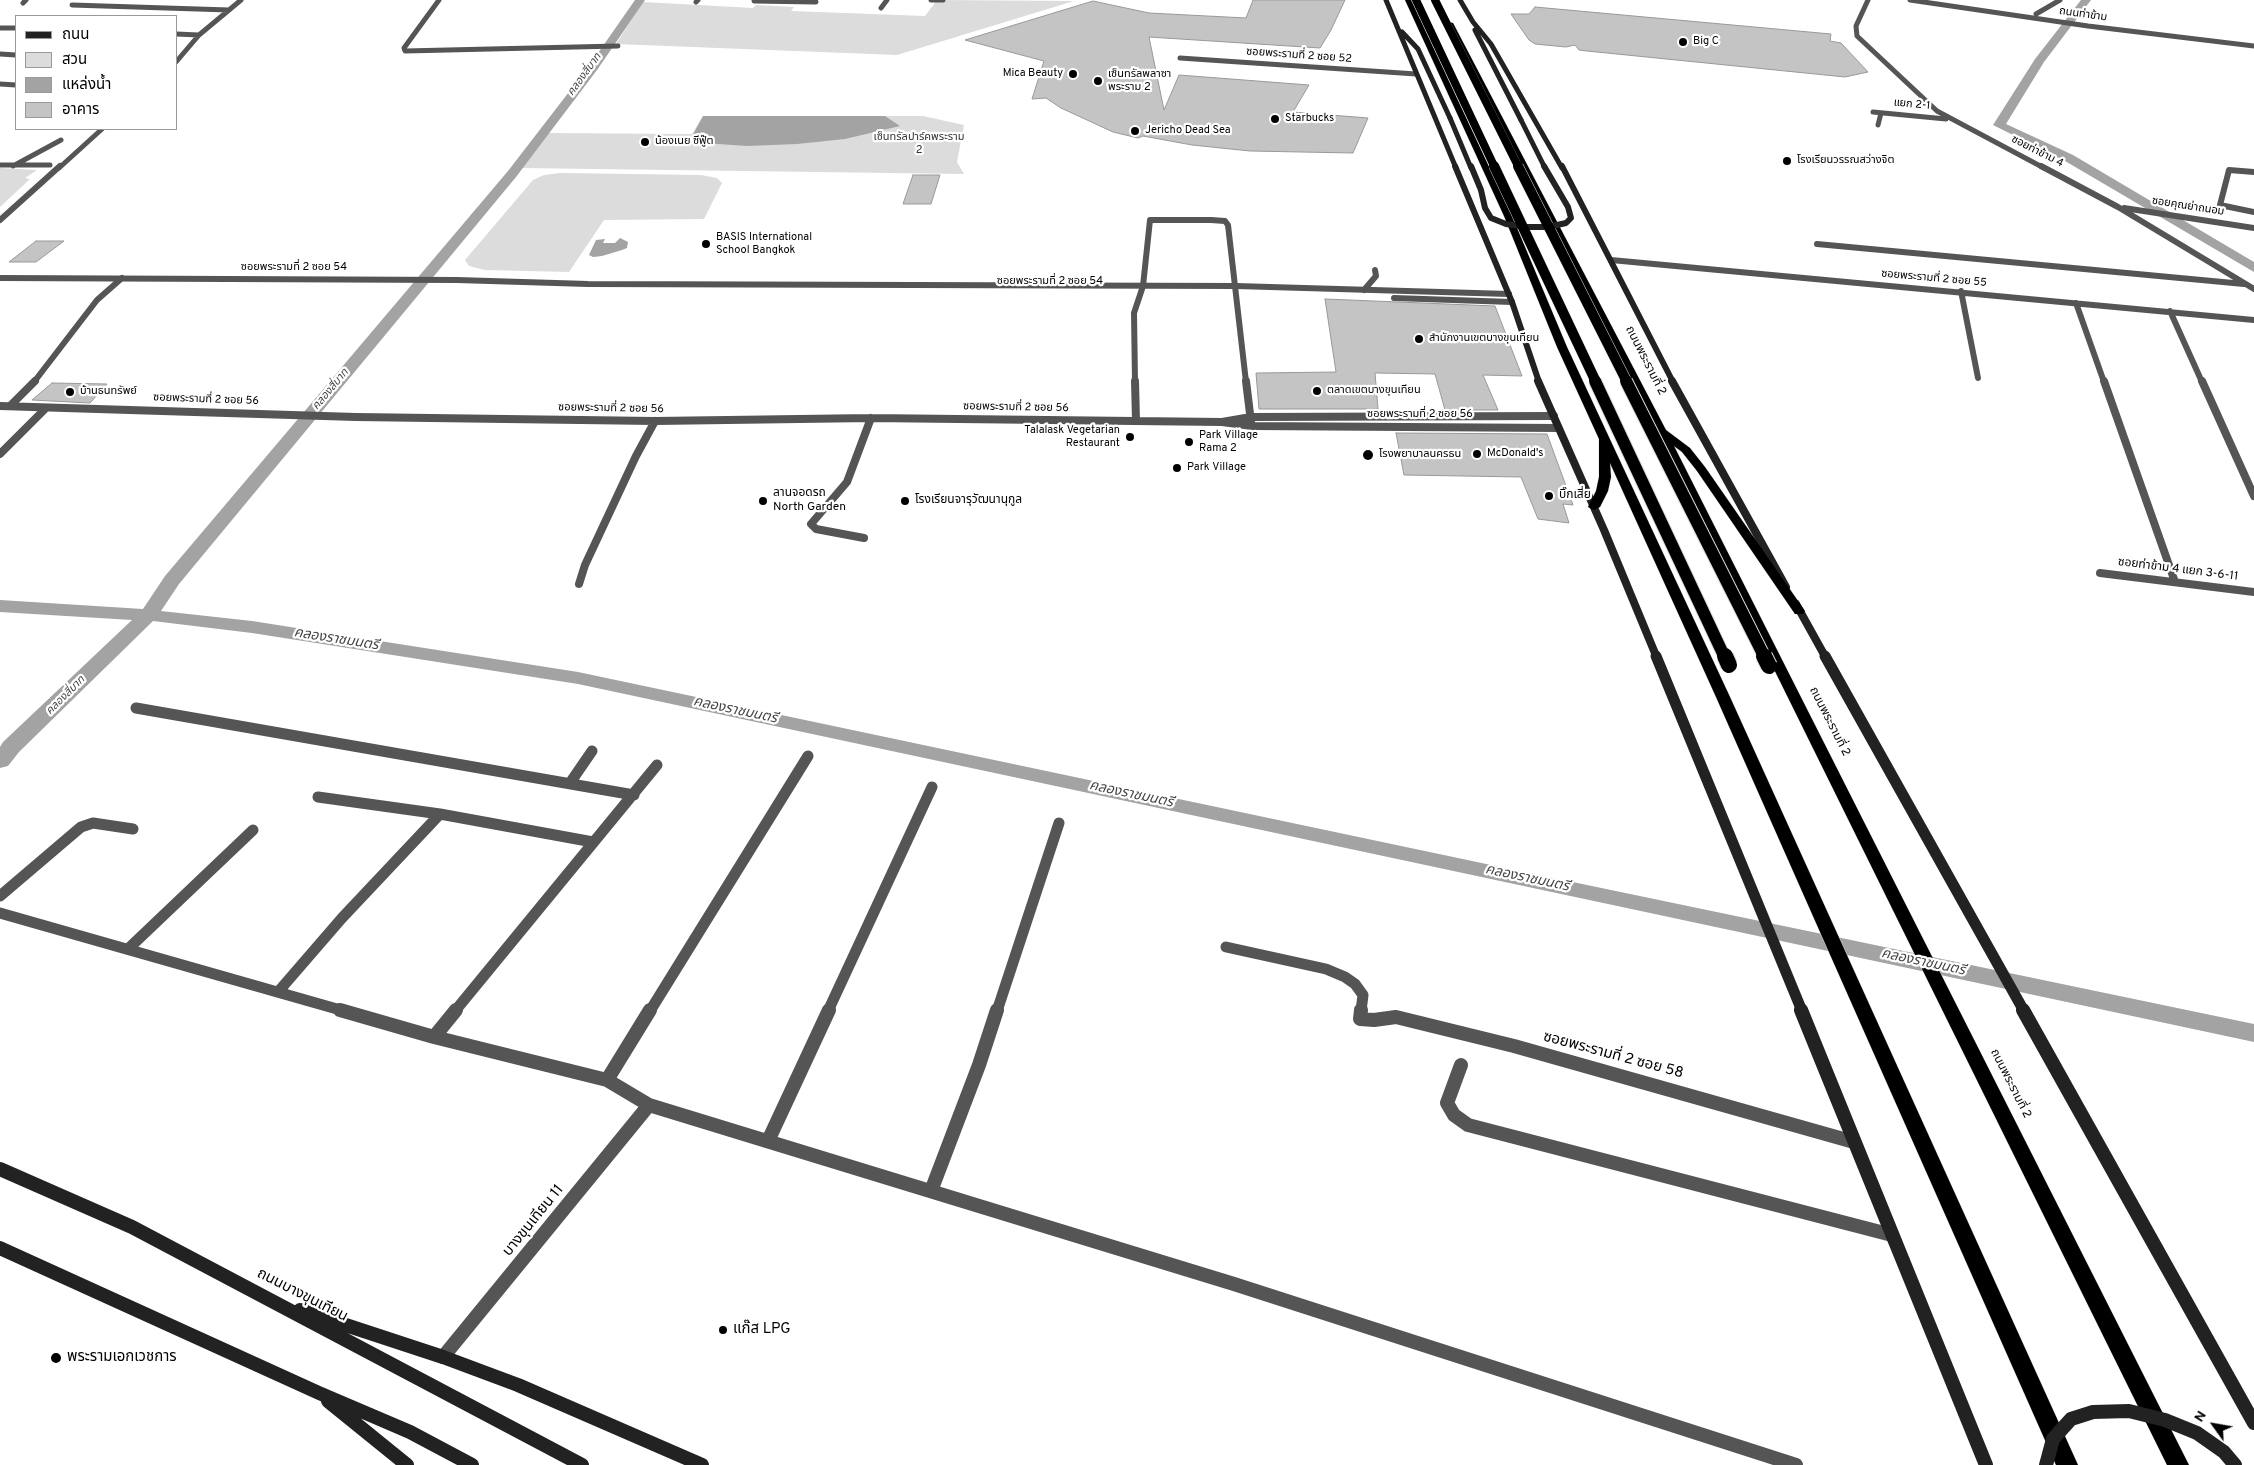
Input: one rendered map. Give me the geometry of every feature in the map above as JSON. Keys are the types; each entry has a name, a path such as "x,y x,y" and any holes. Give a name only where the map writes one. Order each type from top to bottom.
{"highway":[{"path":"1408,0 1508,216 1562,347 1723,697 2067,1465"},
{"path":"1416,0 1729,665"},
{"path":"1437,0 1769,666"},
{"name":"ถนนพระรามที่ 2","path":"1437,0 1805,716 2178,1465"},
{"path":"1659,429 1686,450 1701,469 1799,610"},
{"path":"1594,507 1602,492 1605,477 1604,435"}],"main road":[{"path":"1386,0 1400,29 1416,74 1454,160 1509,294 1524,334 1528,355 1558,428 1594,507 1731,837 1986,1465"},
{"name":"ถนนพระรามที่ 2","path":"1460,0 1473,22 1492,44 1514,81 1611,260 1647,334 1799,610 1949,882 2254,1423"},
{"path":"1400,29 1418,49 1425,62 1481,190 1485,208 1491,218 1506,224 1527,227 1548,227 1566,222 1571,218 1568,207 1477,36 1473,22"},
{"name":"ถนนบางขุนเทียน","path":"0,1169 132,1227 582,1465"},
{"path":"0,1248 319,1393 410,1432 472,1465"},
{"path":"268,1299 444,1357 518,1385 702,1465"},
{"path":"319,1393 407,1465"},
{"path":"2046,1465 2052,1439 2071,1418 2093,1412 2129,1411 2165,1420 2197,1433 2224,1452 2235,1465"}],"street":[{"path":"178,60 199,34 241,0"},
{"path":"439,0 404,48 405,51 618,46"},
{"path":"881,8 886,0"},
{"path":"931,0 943,0"},
{"name":"ซอยท่าข้าม 4","path":"1868,0 1856,26 1857,36 1937,111 2118,207 2254,289"},
{"name":"ถนนท่าข้าม","path":"1910,0 2254,46"},
{"name":"ถนนท่าข้าม","path":"1935,0 2036,14 2065,20"},
{"path":"2036,14 2060,0"},
{"path":"748,8 754,1 816,3"},
{"path":"72,5 229,10"},
{"name":"ถนนท่าข้าม","path":"2079,22 2254,42"},
{"path":"0,28 15,28"},
{"path":"178,34 199,34"},
{"path":"0,54 15,55"},
{"name":"ซอยพระรามที่ 2 ซอย 52","path":"1180,58 1416,74"},
{"path":"0,84 15,85"},
{"name":"แยก 2-1","path":"1873,112 1949,119"},
{"path":"1878,125 1881,112"},
{"path":"0,220 101,130"},
{"path":"13,166 61,140"},
{"path":"0,165 19,168 39,168 60,165"},
{"path":"2254,172 2230,170 2220,205 2254,212"},
{"name":"ซอยคุณย่าถนอม","path":"2118,207 2254,228"},
{"path":"1136,421 1134,313 1142,289 1150,220 1210,220 1225,221 1228,224 1252,426"},
{"path":"1817,244 2247,284"},
{"name":"ซอยพระรามที่ 2 ซอย 55","path":"1611,260 2254,320"},
{"path":"1364,290 1376,276 1374,270"},
{"path":"10,406 38,378 97,300 122,278"},
{"name":"ซอยพระรามที่ 2 ซอย 54","path":"2,279 457,280 588,284 614,289 1237,289 1509,294"},
{"name":"ซอยพระรามที่ 2 ซอย 54","path":"1237,289 1512,302"},
{"path":"1961,292 1978,378"},
{"path":"2076,303 2175,582"},
{"path":"2170,311 2254,496"},
{"name":"ซอยพระรามที่ 2 ซอย 56","path":"0,406 356,417 655,421 871,418 1222,422 1252,426 1558,428"},
{"path":"0,454 46,408"},
{"name":"ซอยพระรามที่ 2 ซอย 56","path":"1222,422 1251,417 1554,416"},
{"path":"864,538 816,529 811,524 846,482 871,418"},
{"path":"580,584 585,565 636,456 655,421"},
{"name":"ซอยท่าข้าม 4 แยก 3-6-11","path":"2100,573 2254,592"},
{"path":"136,708 634,794"},
{"path":"570,783 592,751"},
{"path":"607,1080 808,756"},
{"path":"434,1037 657,764"},
{"path":"768,1141 932,787"},
{"path":"318,797 440,814 593,842"},
{"path":"278,992 342,918 440,814"},
{"path":"0,896 81,827 93,822 133,829"},
{"path":"931,1191 979,1065 1059,823"},
{"path":"128,949 253,830"},
{"path":"0,913 434,1037 607,1080 649,1105 1234,1284 1796,1465"},
{"name":"ซอยพระรามที่ 2 ซอย 58","path":"1226,947 1326,969 1345,977 1355,984 1362,994 1360,1019 1374,1020 1396,1017 1514,1046 1665,1087 1854,1142"},
{"path":"1461,1065 1447,1103 1454,1115 1468,1125 1892,1235"},
{"name":"บางขุนเทียน 11","path":"444,1357 649,1105"}],"green space":[{"path":"937,0 1074,1 897,55 616,44 643,2 753,8 756,5 794,7 791,11 925,16"},
{"name":"เซ็นทรัลปาร์คพระราม 2","path":"703,116 923,116 964,125 957,162 964,174 522,168 548,133 692,134"},
{"path":"0,168 37,170 25,178 30,179 0,207"},
{"path":"560,173 701,175 717,178 722,183 704,219 604,220 569,272 485,270 469,266 465,260 533,180 544,175"}],"water":[{"path":"703,116 885,116 900,126 845,139 797,144 747,146 689,142"},
{"path":"620,238 628,242 627,248 602,256 593,257 589,255 596,240 605,239 603,243 615,243"}],"building":[{"name":"เซ็นทรัลพลาซา พระราม 2","path":"1253,0 1345,0 1320,48 1149,37 1164,110 1179,75 1309,85 1293,112 1368,118 1353,153 1250,151 1192,145 1143,136 1138,138 1113,132 1061,108 1046,98 1032,99 1044,61 965,40 1093,1 1149,13 1246,18"},
{"name":"Big C","path":"1535,7 1831,34 1830,41 1841,43 1868,72 1845,77 1587,51 1579,50 1575,45 1566,47 1535,44 1529,40 1511,14 1529,14"},
{"path":"913,175 940,175 931,204 903,204"},
{"path":"36,241 64,241 36,262 9,262"},
{"name":"สำนักงานเขตบางขุนเทียน","path":"1325,299 1495,306 1522,376 1483,375 1498,410 1445,410 1435,374 1375,373 1378,409 1259,409 1256,373 1336,372"},
{"name":"บ้านธนทรัพย์","path":"52,383 107,384 90,403 32,400"},
{"name":"McDonald's","path":"1396,433 1547,434 1573,505 1563,504 1569,523 1538,519 1521,477 1404,475"}],"waterway":[{"name":"คลองสี่บาท","path":"148,615 172,580 512,174 593,68 640,0"},
{"path":"2086,0 2039,61 1999,125 2069,158 2254,268"},
{"name":"คลองราชมนตรี","path":"0,606 148,615"},
{"name":"คลองสี่บาท","path":"0,761 11,747 148,615"},
{"name":"คลองราชมนตรี","path":"148,615 252,627 578,678 1491,873 2254,1033"}],"place":[{"name":"Big C","path":"1683,42"},
{"name":"Mica Beauty","path":"1073,74"},
{"name":"เซ็นทรัลพลาซา พระราม 2","path":"1098,81"},
{"name":"Starbucks","path":"1275,119"},
{"name":"Jericho Dead Sea","path":"1135,131"},
{"name":"น้องเนย ซีฟู๊ต","path":"645,142"},
{"name":"โรงเรียนวรรณสว่างจิต","path":"1787,161"},
{"name":"BASIS International School Bangkok","path":"706,244"},
{"name":"สำนักงานเขตบางขุนเทียน","path":"1419,339"},
{"name":"ตลาดเขตบางขุนเทียน","path":"1317,391"},
{"name":"บ้านธนทรัพย์","path":"70,392"},
{"name":"Talalask Vegetarian Restaurant","path":"1130,437"},
{"name":"Park Village Rama 2","path":"1189,442"},
{"name":"McDonald's","path":"1477,454"},
{"name":"โรงพยาบาลนครธน","path":"1368,455"},
{"name":"Park Village","path":"1177,468"},
{"name":"บิ๊กเสี่ย","path":"1549,496"},
{"name":"ลานจอดรถ North Garden","path":"763,501"},
{"name":"โรงเรียนจารุวัฒนานุกูล","path":"905,501"},
{"name":"แก๊ส LPG","path":"723,1330"},
{"name":"พระรามเอกเวชการ","path":"56,1358"}]}
